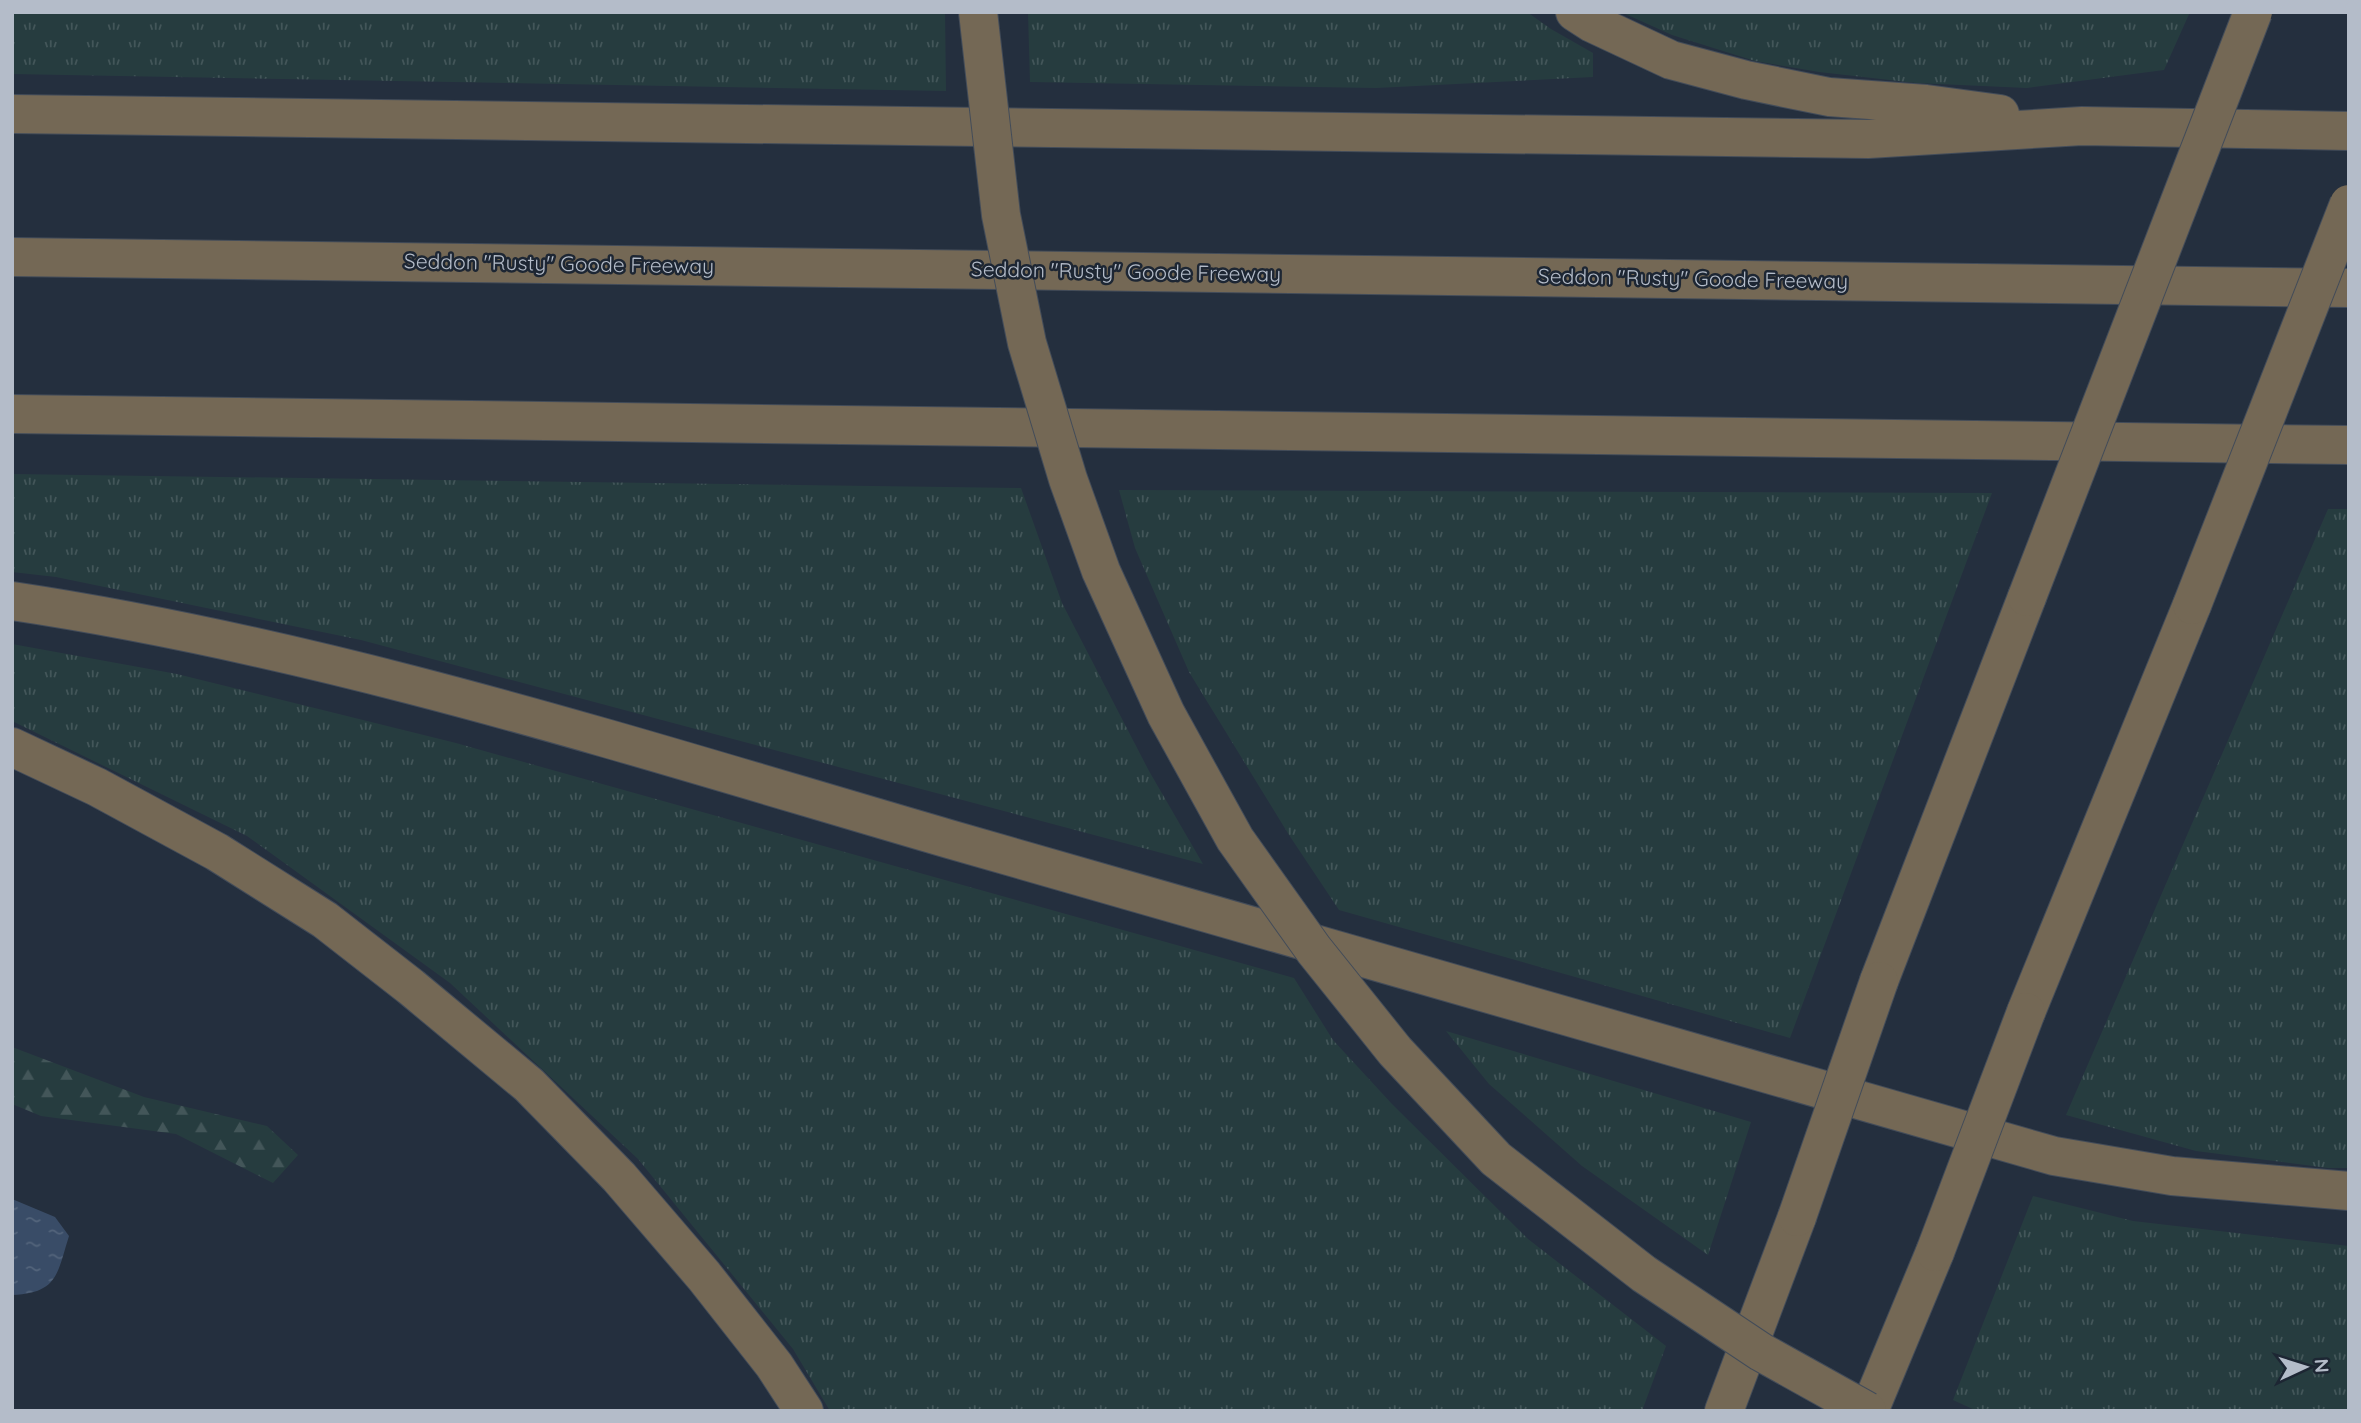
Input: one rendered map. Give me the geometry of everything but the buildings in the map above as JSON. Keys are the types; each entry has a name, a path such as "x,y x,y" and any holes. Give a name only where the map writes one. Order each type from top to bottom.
{"highway":[{"path":"978,12 1001,215 1027,343 1068,479 1101,571 1166,714 1235,839 1314,950 1395,1051 1496,1158 1644,1274 1761,1352 1868,1411 1935,1252 2026,1012 2192,605 2349,204"},
{"path":"1575,12 1592,23 1671,60 1746,80 1829,97 1926,104 2082,126"},
{"path":"1724,1411 1797,1217 1879,982 2253,12"},
{"path":"12,114 1868,139 2082,126 2349,131"},
{"name":"Seddon \"Rusty\" Goode Freeway","path":"12,257 2349,288"},
{"path":"12,414 2349,445"},
{"path":"12,601 138,622 334,665 470,699 1091,881 2054,1156 2172,1176 2349,1191"},
{"path":"12,747 97,787 217,852 325,920 529,1084 619,1177 704,1276 774,1365 804,1411"}],"green space":[{"path":"12,12 945,12 946,91 12,74"},
{"path":"1028,12 1527,12 1593,53 1593,77 1376,88 1030,82"},
{"path":"1621,12 2190,12 2164,70 2027,88 1916,83 1819,72 1755,61 1672,35"},
{"path":"12,474 1021,488 1062,603 1149,771 1203,864 361,640 56,577 12,572"},
{"path":"1119,490 1992,493 1790,1038 1339,910 1289,835 1189,672 1135,548"},
{"path":"2328,509 2349,509 2349,1168 2328,1168 2196,1151 2066,1115"},
{"path":"12,644 177,674 456,743 1294,978 1333,1040 1392,1104 1528,1239 1666,1346 1642,1411 830,1411 793,1349 638,1159 450,983 247,836 12,721"},
{"path":"1446,1031 1751,1122 1708,1255 1582,1166 1489,1084"},
{"path":"12,1047 144,1097 267,1126 298,1155 273,1183 176,1134 41,1116 12,1104"},
{"path":"2033,1196 2133,1221 2349,1246 2349,1411 1977,1411 1953,1400"}],"water":[{"path":"12,1199 55,1217 69,1236 53,1279 39,1290 12,1295"}]}
